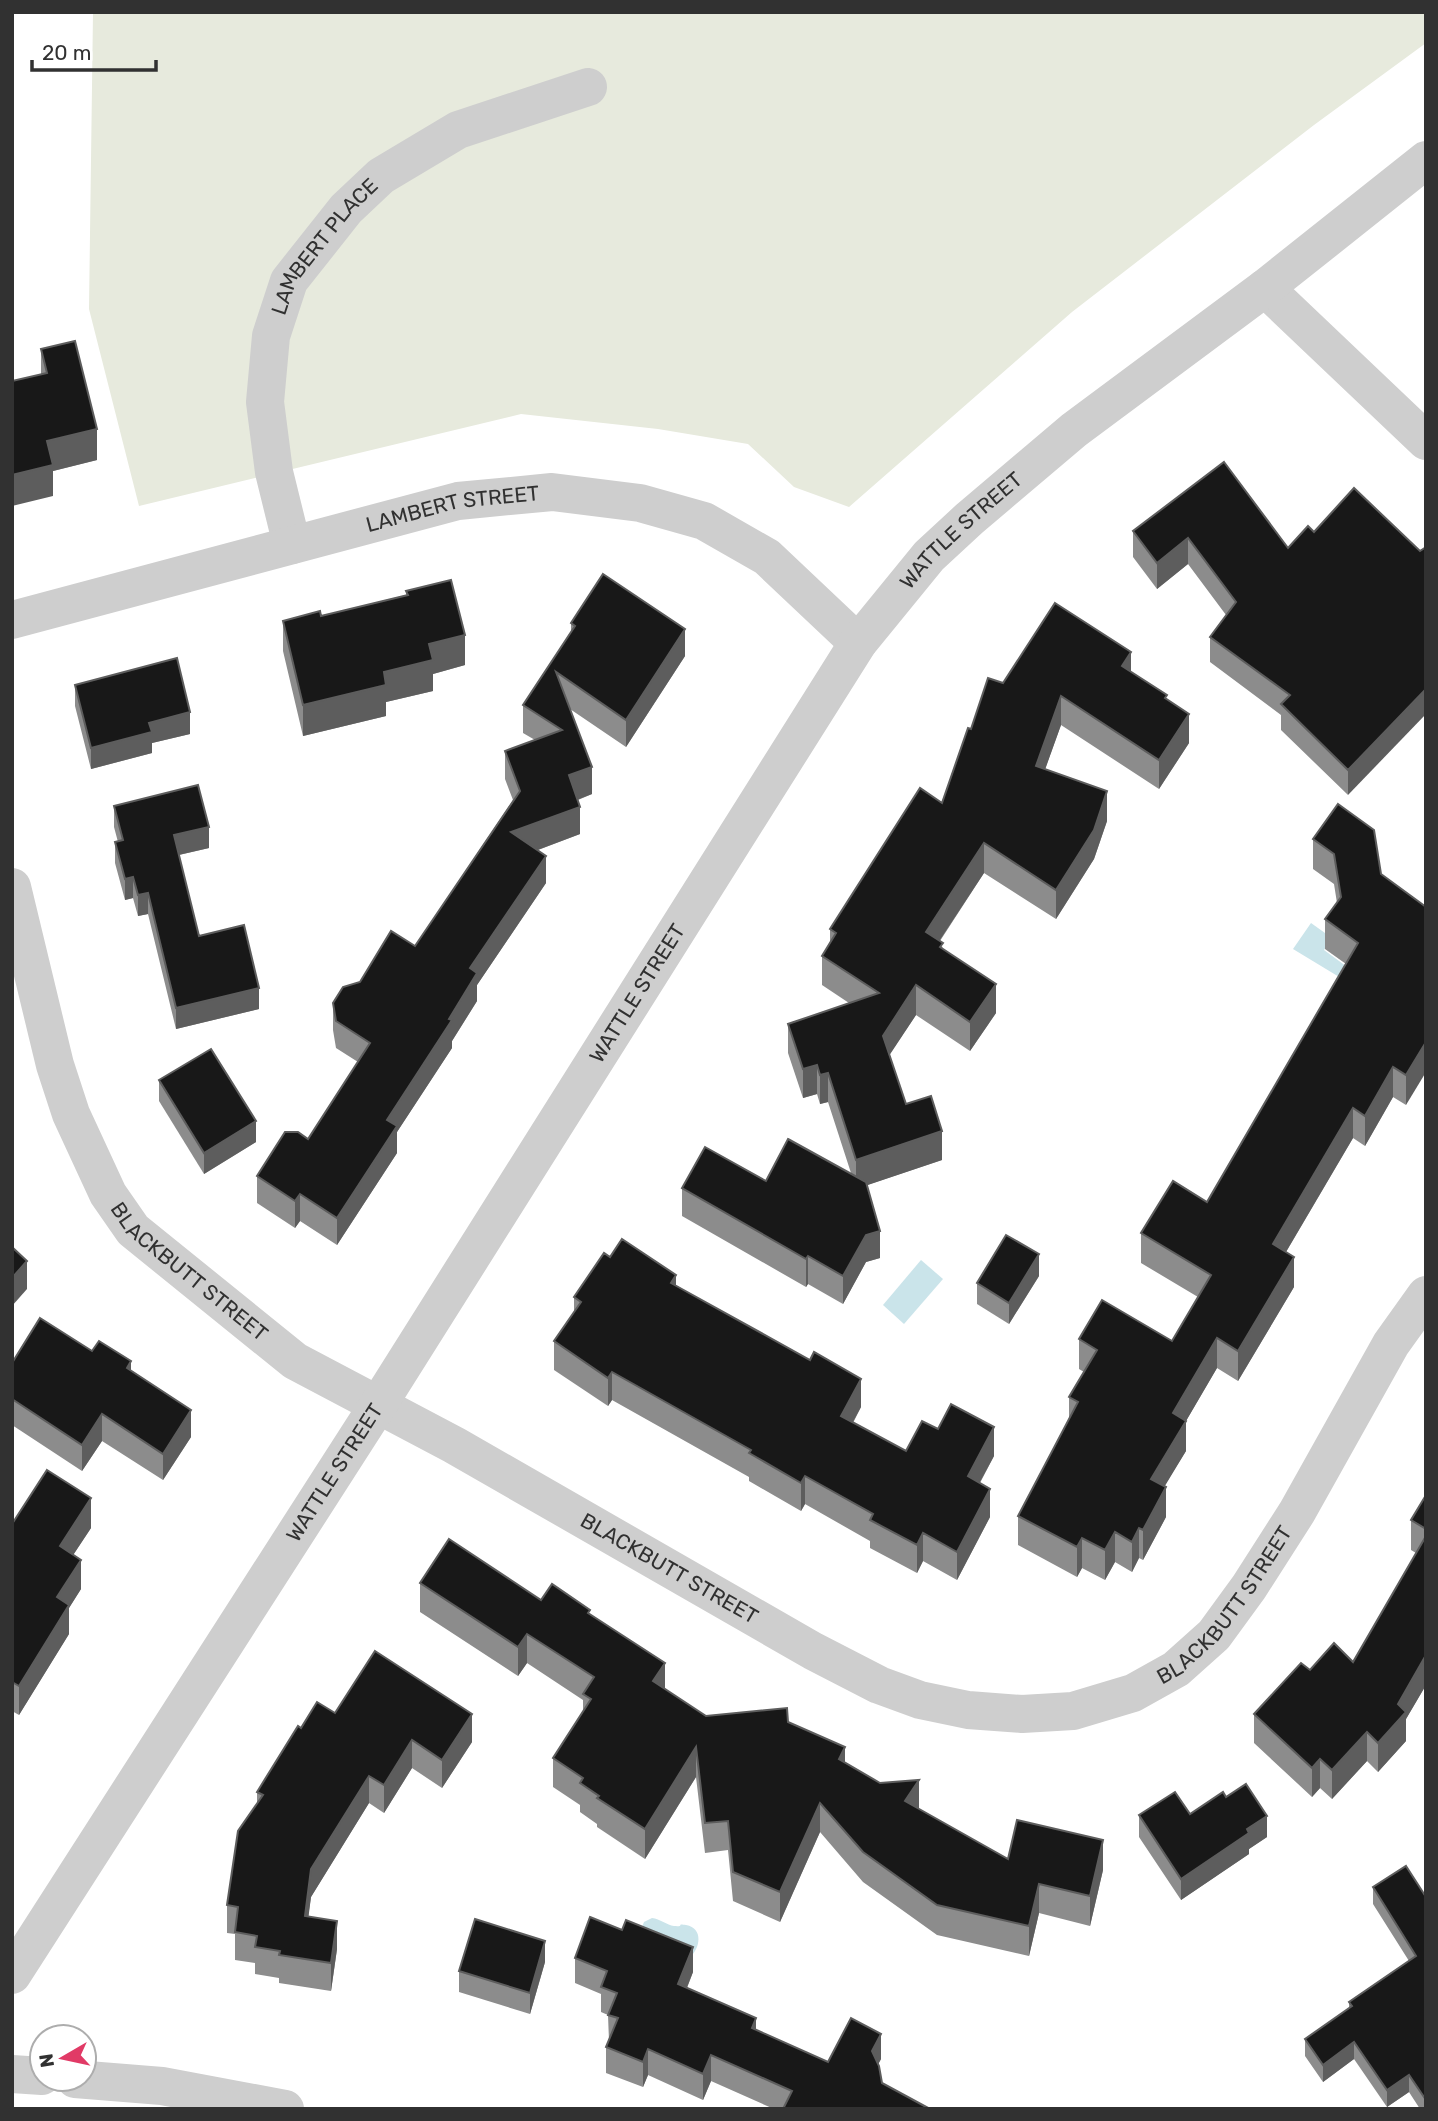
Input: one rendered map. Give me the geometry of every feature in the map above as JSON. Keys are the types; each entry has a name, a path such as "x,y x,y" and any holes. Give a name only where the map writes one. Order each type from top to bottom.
{"street":[{"name":"LAMBERT PLACE","path":"292,545 274,472 265,402 271,336 289,281 346,209 381,176 458,130 588,87"},
{"name":"WATTLE STREET","path":"12,1975 378,1405 858,643 929,556 969,519 1074,430 1265,288 1426,160"},
{"path":"1265,288 1426,441"},
{"name":"LAMBERT STREET","path":"12,620 458,501 552,492 640,503 704,521 767,557 858,643"},
{"name":"BLACKBUTT STREET","path":"12,887 55,1065 71,1114 108,1194 133,1230 295,1361 454,1445 813,1651 879,1685 920,1700 968,1710 1022,1714 1073,1711 1133,1693 1176,1669 1214,1635 1249,1587 1297,1512 1391,1344 1426,1295"},
{"path":"98,2081 162,2086 285,2109"}],"shaded area":[{"path":"93,12 1426,12 1426,43 1314,125 1072,312 849,507 794,487 748,444 658,429 521,414 139,506 89,309"}],"water":[{"path":"1311,923 1332,938 1324,950 1365,980 1359,989 1293,949"},
{"path":"921,1260 943,1279 904,1324 883,1305"},
{"path":"652,1918 674,1926 686,1925 696,1930 698,1944 690,1957 642,1927 644,1922"}],"building":[{"path":"75,341 97,429 47,441 53,465 12,475 12,381 47,373 41,349"},
{"path":"1224,462 1288,548 1308,526 1314,532 1354,488 1420,551 1426,547 1426,689 1348,770 1281,704 1290,695 1210,637 1236,602 1188,538 1157,563 1133,531"},
{"path":"603,574 685,629 626,720 556,672 592,767 569,775 580,807 511,832 546,856 470,968 477,973 449,1019 452,1020 387,1120 397,1126 337,1218 300,1194 295,1201 257,1176 285,1132 298,1132 308,1139 370,1043 336,1021 333,1003 343,987 360,982 391,931 415,946 520,791 505,751 562,730 523,705 575,626 571,623"},
{"path":"451,580 465,635 429,644 433,660 384,672 386,685 303,705 283,621 320,611 321,616 408,595 406,591"},
{"path":"1055,603 1131,652 1122,666 1167,695 1165,698 1189,714 1159,760 1061,696 1036,766 1107,791 1094,830 1056,890 984,843 926,932 943,943 940,947 996,984 970,1022 916,985 883,1036 906,1104 931,1096 942,1131 856,1160 828,1073 820,1075 817,1065 803,1069 788,1024 879,993 822,956 836,933 830,929 920,788 942,803 988,678 1003,683"},
{"path":"177,658 190,712 149,723 152,732 91,748 75,685"},
{"path":"198,785 209,827 174,835 199,936 244,925 259,988 176,1008 148,893 138,895 133,877 125,879 115,842 123,840 114,806"},
{"path":"1338,804 1374,830 1381,874 1426,907 1426,1042 1406,1075 1393,1067 1365,1116 1353,1108 1273,1244 1294,1257 1238,1351 1217,1338 1173,1413 1186,1421 1151,1479 1166,1487 1143,1530 1139,1528 1132,1542 1115,1532 1105,1550 1082,1538 1077,1547 1018,1516 1078,1402 1069,1397 1097,1350 1079,1339 1102,1300 1172,1341 1211,1275 1141,1233 1173,1181 1207,1202 1358,943 1325,919 1341,897 1334,854 1313,839"},
{"path":"211,1049 256,1121 204,1153 159,1080"},
{"path":"788,1139 866,1182 880,1231 866,1235 843,1276 808,1256 806,1259 682,1188 705,1147 766,1181"},
{"path":"1006,1235 1039,1254 1009,1303 977,1283"},
{"path":"622,1239 676,1275 671,1283 810,1360 814,1352 861,1379 841,1416 906,1451 922,1421 938,1429 951,1404 994,1427 968,1476 990,1489 957,1552 923,1533 917,1545 870,1520 873,1514 805,1476 801,1483 749,1453 751,1450 612,1372 608,1378 554,1341 581,1302 574,1297 604,1253 610,1257"},
{"path":"12,1247 27,1261 12,1278"},
{"path":"40,1318 92,1351 99,1341 131,1361 127,1368 191,1410 163,1454 102,1414 82,1445 12,1399 12,1363"},
{"path":"47,1470 91,1498 60,1546 81,1560 57,1597 69,1605 19,1686 12,1682 12,1524"},
{"path":"1426,1495 1426,1529 1411,1520"},
{"path":"1426,1536 1426,1655 1398,1704 1406,1712 1378,1743 1367,1732 1332,1770 1320,1759 1312,1768 1254,1714 1301,1663 1310,1670 1334,1643 1353,1662"},
{"path":"449,1539 541,1600 552,1584 590,1610 588,1613 665,1663 653,1681 706,1716 787,1708 788,1722 845,1747 839,1759 880,1783 919,1780 905,1801 1008,1859 1017,1820 1103,1840 1090,1896 1039,1884 1029,1926 937,1905 863,1852 820,1803 780,1892 733,1872 728,1821 705,1823 696,1747 645,1829 597,1798 599,1796 580,1783 583,1778 553,1758 591,1699 583,1694 594,1677 527,1634 518,1647 420,1583"},
{"path":"375,1651 472,1714 442,1760 412,1740 384,1785 369,1776 311,1869 305,1916 337,1921 331,1963 279,1955 280,1951 255,1947 257,1936 235,1932 238,1907 227,1905 238,1831 263,1795 257,1792 298,1726 301,1728 317,1702 335,1713"},
{"path":"1246,1784 1267,1816 1247,1829 1249,1833 1181,1879 1139,1815 1175,1792 1190,1814 1223,1792 1226,1797"},
{"path":"1406,1866 1426,1897 1426,2100 1409,2075 1387,2090 1354,2042 1323,2065 1305,2039 1352,2006 1349,2002 1416,1956 1373,1887"},
{"path":"590,1917 622,1930 626,1920 693,1947 678,1984 756,2018 752,2028 828,2062 851,2018 881,2034 872,2051 879,2066 882,2083 930,2109 783,2109 792,2091 711,2055 703,2074 648,2049 643,2062 606,2047 618,2018 608,2015 617,1993 601,1987 607,1971 575,1958"},
{"path":"475,1919 545,1941 530,1993 459,1971"}]}
